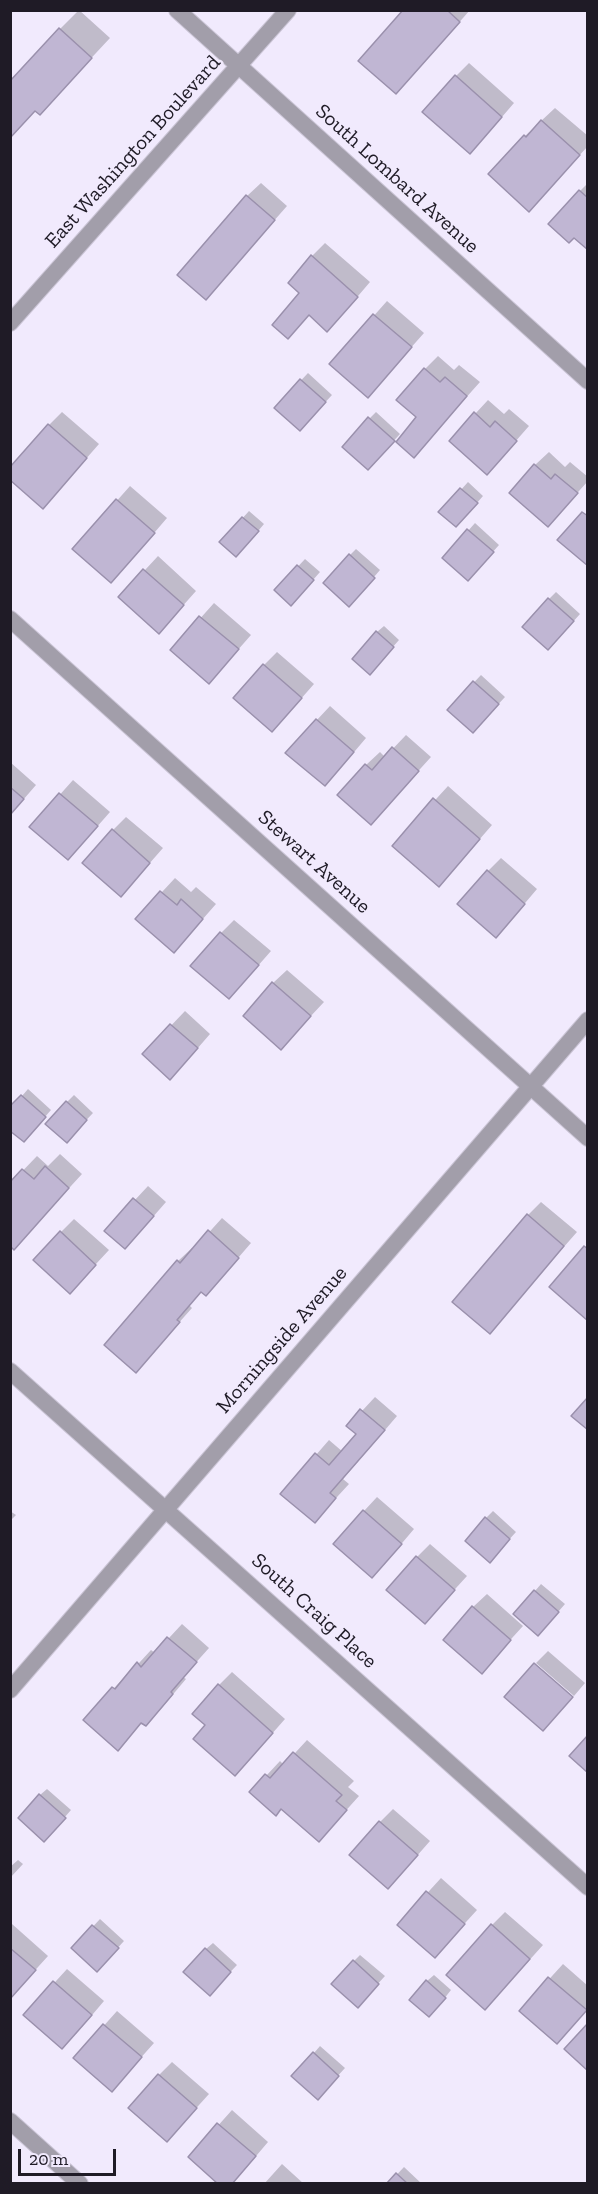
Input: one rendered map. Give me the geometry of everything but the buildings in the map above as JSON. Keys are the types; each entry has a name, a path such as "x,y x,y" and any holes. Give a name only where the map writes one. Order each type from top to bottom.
{"street":[{"name":"South Lombard Avenue","path":"177,10 588,381"},
{"name":"East Washington Boulevard","path":"10,323 240,67 288,10"},
{"name":"Stewart Avenue","path":"10,620 588,1138"},
{"name":"Morningside Avenue","path":"10,1690 588,1020"},
{"name":"South Craig Place","path":"10,1371 588,1887"},
{"path":"10,2121 80,2184"}]}
